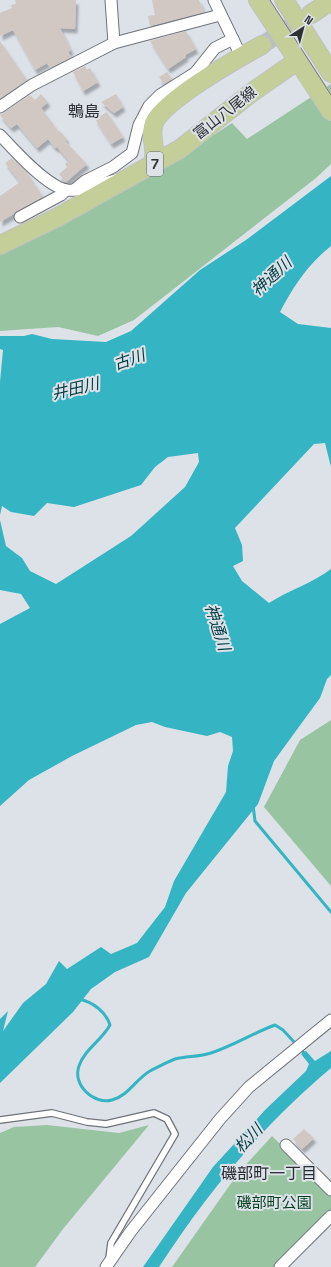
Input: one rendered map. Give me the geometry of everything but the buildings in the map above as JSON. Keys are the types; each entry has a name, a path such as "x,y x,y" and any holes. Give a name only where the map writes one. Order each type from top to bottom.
{"main road":[{"path":"258,0 331,111"},
{"path":"284,0 323,51 331,73"},
{"name":"7","path":"153,165 155,149 152,139 153,124 161,111 174,100 242,56 262,45"},
{"name":"富山八尾線","path":"0,245 130,178 180,149 251,93 300,65"}],"street":[{"path":"111,0 114,43"},
{"path":"214,0 220,15 242,56"},
{"path":"0,107 32,86 114,43 220,15"},
{"path":"20,217 113,167 132,153 139,125 149,106 160,95 195,73 215,48 233,39"},
{"path":"0,135 31,166 49,181 70,190 130,178"},
{"path":"107,1266 131,1231 225,1113 249,1087 331,1020"},
{"path":"286,1145 331,1190"},
{"path":"280,1267 331,1216"}],"lane":[{"path":"0,1120 52,1113 87,1122 106,1124 154,1112 167,1119 175,1134 111,1242 107,1266"}],"green space":[{"path":"331,84 331,164 316,178 134,320 98,336 58,327 0,331 0,250 183,155 232,123 247,139"},
{"path":"331,720 331,886 264,807 300,740"},
{"path":"47,1125 119,1133 149,1125 63,1229 35,1267 0,1267 0,1133 14,1127"},
{"name":"磯部町公園","path":"272,1136 331,1194 331,1211 274,1267 172,1267 239,1172"}],"water":[{"path":"331,176 331,246 308,268 290,294 280,312 298,324 331,328 331,467 325,443 314,444 235,528 242,545 243,561 233,566 242,581 269,603 316,579 331,569 331,675 327,679 320,698 274,761 258,804 186,893 149,957 115,972 91,989 73,1012 0,1083 0,1019 8,1011 3,1031 23,1003 46,984 59,961 67,969 101,947 111,954 137,943 165,907 174,881 226,792 228,766 233,751 232,737 220,732 207,736 165,727 152,722 136,725 72,756 29,780 0,806 0,624 30,608 21,594 0,590 0,520 6,546 22,558 30,571 56,584 131,536 185,487 199,462 198,453 168,457 155,467 141,485 74,507 47,503 34,516 11,512 2,506 0,515 0,382 3,350 0,349 0,336 24,336 32,334 52,339 106,342 131,331 200,270 246,240"},
{"name":"松川","path":"306,1051 315,1061 331,1051 331,1068 282,1113 238,1161 197,1213 159,1267 143,1267 213,1167 266,1109 306,1071 309,1064 301,1054"}],"waterway":[{"path":"253,805 255,821 331,912"},
{"path":"79,999 89,1002 98,1008 108,1020 110,1025 81,1060 78,1073 79,1080 86,1092 105,1101 112,1100 123,1095 145,1074 172,1060 211,1053 275,1025 283,1030 306,1055"}],"tunnel":[{"path":"262,45 310,14"}],"tram line":[{"path":"270,0 331,95"}],"district":[{"name":"鵯島","path":"84,111"},
{"name":"磯部町一丁目","path":"269,1173"}],"water label":[{"name":"神通川","path":"271,276"},
{"name":"古川","path":"129,359"},
{"name":"井田川","path":"75,388"},
{"name":"神通川","path":"218,627"}]}
